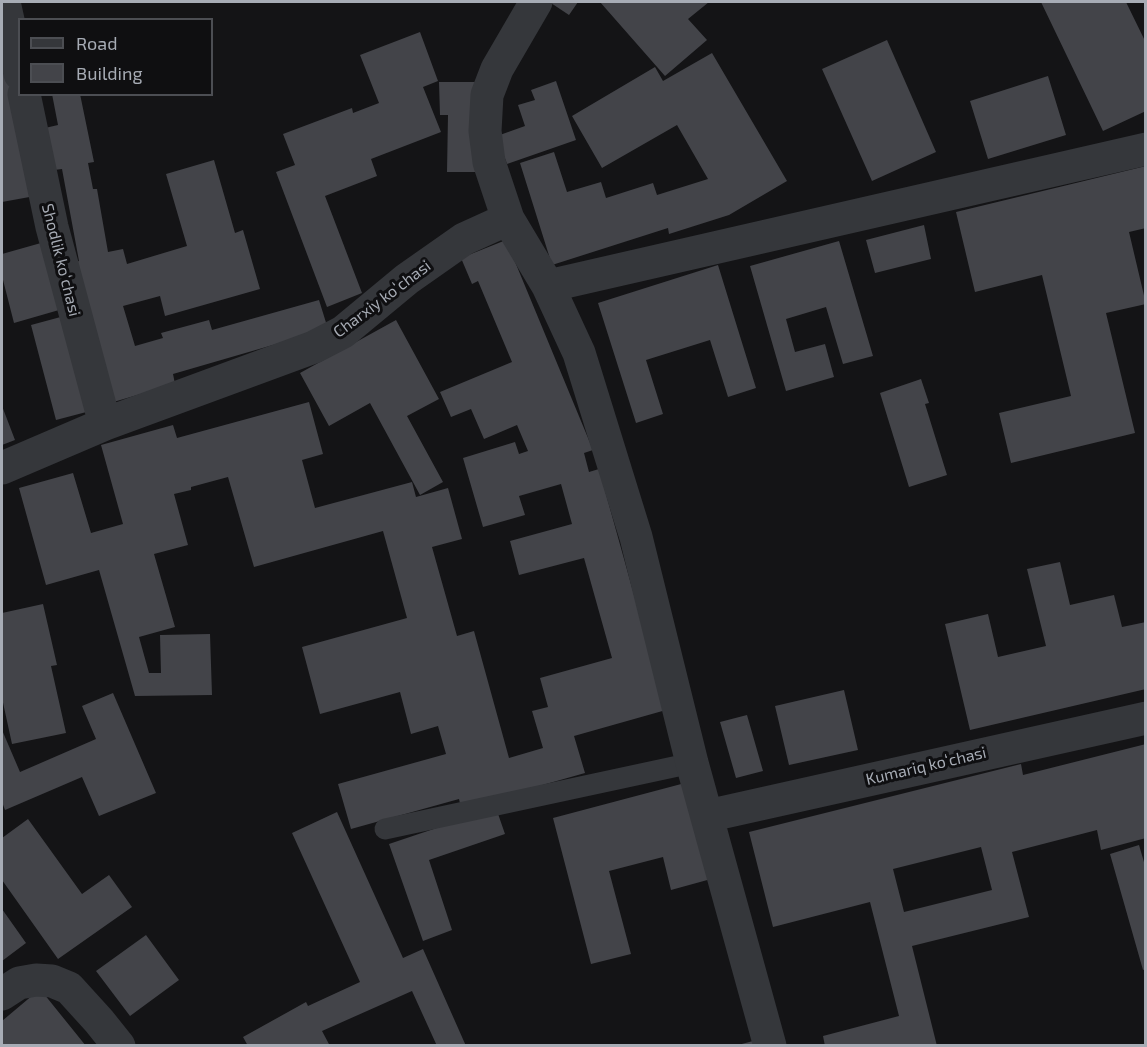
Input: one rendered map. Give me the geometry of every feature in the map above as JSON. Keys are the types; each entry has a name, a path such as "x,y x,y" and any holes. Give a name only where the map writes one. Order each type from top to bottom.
{"street":[{"path":"4,2 18,65"},
{"path":"536,2 497,69 487,95 485,131 489,162 508,219 548,286 579,353 636,537 692,763 770,1046"},
{"name":"Shodlik koʻchasi","path":"24,96 52,227 105,424"},
{"path":"548,286 1146,149"},
{"name":"Charxiy koʻchasi","path":"2,468 105,424 314,347 343,332 407,279 464,239 508,219"},
{"name":"Kumariq koʻchasi","path":"707,816 1146,718"},
{"path":"2,994 19,983 36,980 52,981 69,988 119,1046"}],"lane":[{"path":"385,829 692,763"}],"building":[{"path":"552,2 578,2 569,15"},
{"path":"600,2 709,2 688,19 707,40 665,76"},
{"path":"1041,2 1126,2 1146,43 1146,111 1103,131"},
{"path":"2,29 35,196 2,202"},
{"path":"420,32 438,81 423,87 441,132 371,159 377,176 325,196 362,293 327,307 276,172 295,165 283,134 352,108 353,113 379,103 360,55"},
{"path":"887,40 936,152 872,181 822,69"},
{"path":"712,53 787,181 729,215 669,234 668,228 552,265 520,163 554,152 567,192 601,182 606,198 653,183 657,195 708,179 677,125 602,168 572,116 655,67 663,81"},
{"path":"1048,76 1066,135 988,159 970,101"},
{"path":"556,81 576,140 507,164 497,136 525,126 518,105 535,100 531,90"},
{"path":"439,82 480,82 479,172 447,172 448,115 440,115"},
{"path":"52,96 80,96 94,162 88,163 93,189 97,189 108,252 123,249 127,264 187,246 166,174 214,160 235,233 243,230 260,289 165,316 160,296 123,306 135,346 163,338 161,333 209,320 212,330 319,300 328,329 173,374 175,384 110,403 70,264 79,261 62,169 54,170 45,128 58,125"},
{"path":"1146,166 1146,228 1129,232 1146,304 1106,313 1135,433 1011,463 999,413 1071,396 1042,275 975,292 956,212"},
{"path":"924,225 931,259 875,273 866,240"},
{"path":"506,240 593,450 584,453 589,472 599,469 666,710 574,736 585,773 461,808 459,799 351,829 338,784 446,754 438,726 411,734 400,692 320,714 302,647 407,618 383,531 254,567 228,477 174,494 188,545 154,554 175,627 139,637 149,673 161,673 160,635 210,634 212,695 135,696 99,570 46,585 19,488 73,473 91,533 123,524 101,445 173,425 177,438 309,402 323,454 302,460 315,508 412,482 416,497 448,488 462,539 432,547 457,636 474,631 509,758 543,748 532,711 548,707 540,678 612,658 584,558 519,575 510,541 572,524 561,484 519,496 525,515 483,527 463,458 515,442 519,454 528,451 517,425 484,439 471,409 451,417 440,392 512,362 478,281 472,284 461,258"},
{"path":"48,241 66,308 14,323 2,276 2,254"},
{"path":"839,241 873,356 843,364 826,307 786,319 795,352 825,344 834,377 786,391 750,266"},
{"path":"718,265 756,388 728,397 710,340 646,360 663,414 636,423 598,303"},
{"path":"68,315 94,410 56,420 31,325"},
{"path":"396,320 439,399 407,416 443,482 420,495 370,403 329,426 300,373"},
{"path":"921,379 929,403 925,404 947,475 909,487 880,393"},
{"path":"2,406 15,440 2,445"},
{"path":"1060,562 1070,605 1114,595 1122,627 1146,622 1146,689 970,730 945,624 988,614 998,657 1046,646 1027,569"},
{"path":"43,604 57,665 51,666 66,733 12,744 2,698 2,613"},
{"path":"844,690 858,750 789,765 775,706"},
{"path":"113,693 156,793 99,816 82,777 5,810 2,802 2,730 20,772 96,739 82,706"},
{"path":"747,715 763,771 736,778 720,722"},
{"path":"1146,744 1146,838 1101,850 1097,830 1012,852 1029,917 912,946 937,1046 825,1046 823,1036 899,1016 870,902 773,927 749,832 1021,764 1023,775","holes":["981,847 992,890 904,912 893,869"]},
{"path":"685,783 711,879 671,890 663,857 609,871 631,954 591,964 553,818"},
{"path":"496,808 505,834 429,860 452,930 423,941 389,844"},
{"path":"337,812 403,958 423,949 466,1046 437,1046 412,991 322,1031 330,1046 248,1046 243,1037 306,1002 308,1006 360,982 292,833"},
{"path":"28,819 82,894 109,875 132,907 58,959 2,880 2,838"},
{"path":"1139,845 1146,869 1146,969 1143,970 1110,854"},
{"path":"2,909 26,943 2,961"},
{"path":"146,935 179,980 130,1016 96,971"},
{"path":"40,989 86,1046 23,1044 2,1046 2,1021"},
{"path":"753,1041 754,1046 738,1046 738,1045"}]}
